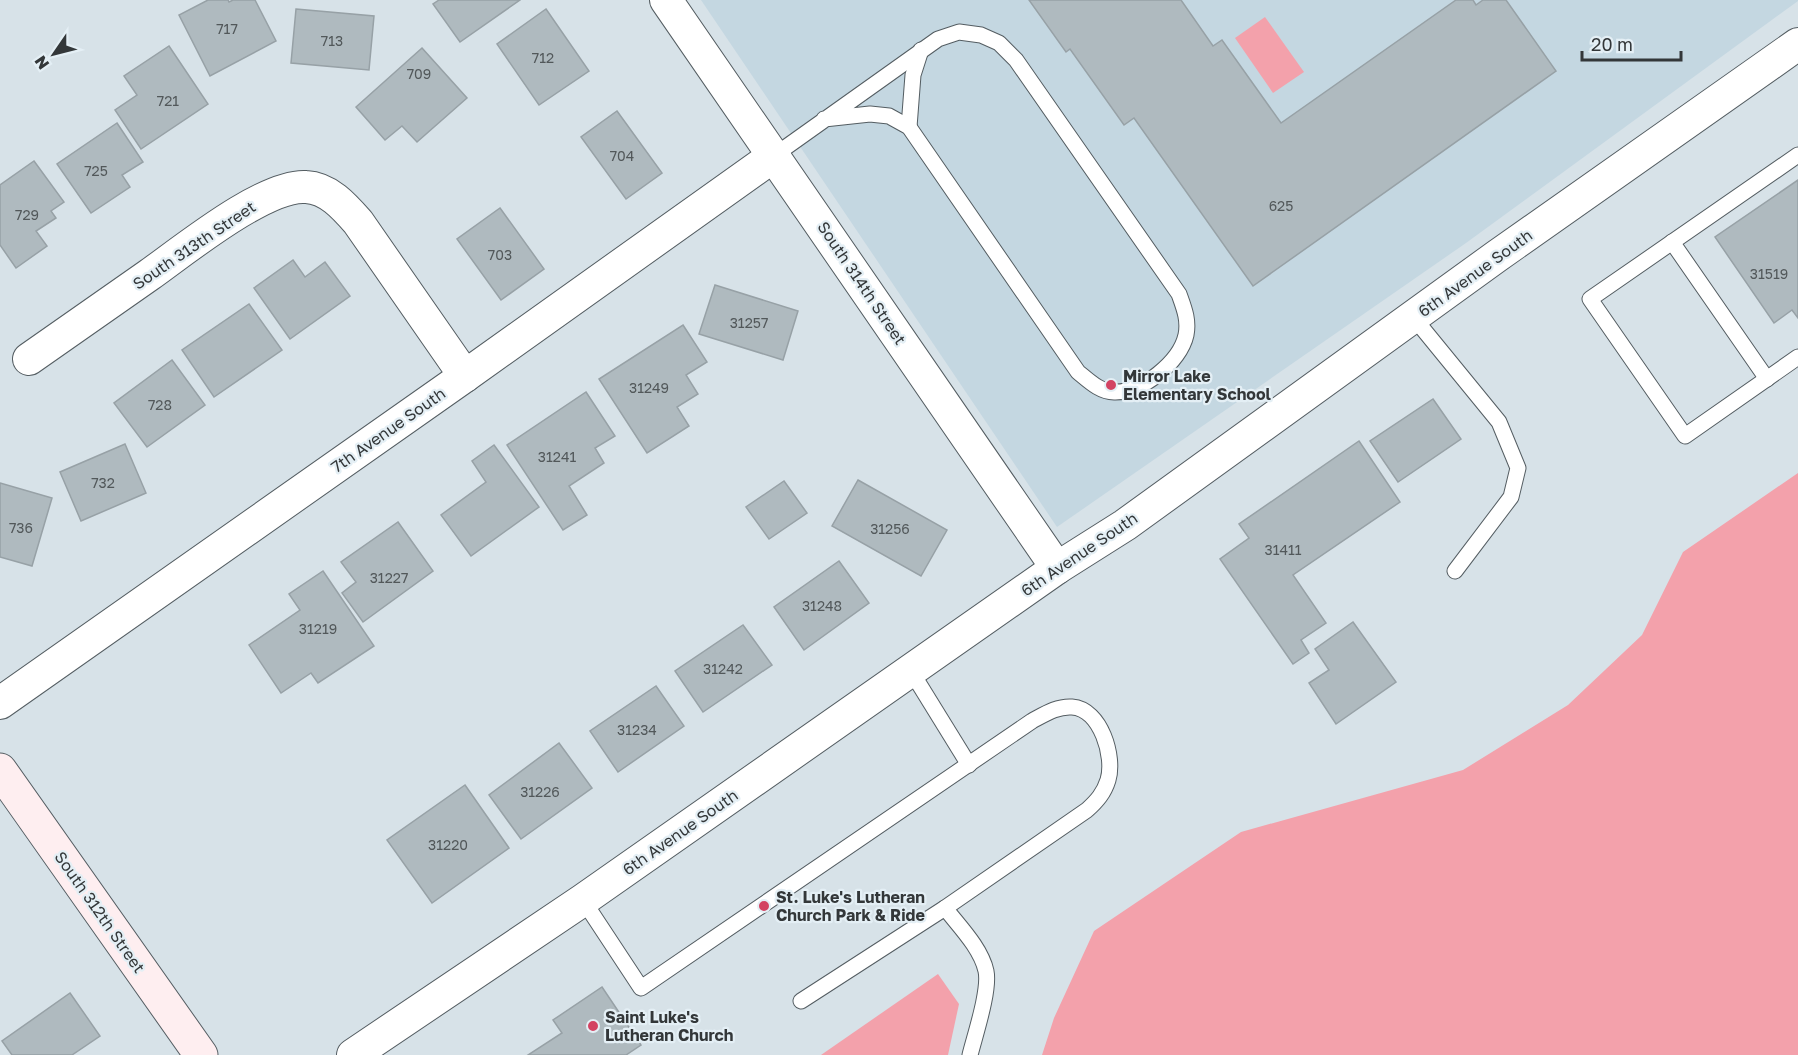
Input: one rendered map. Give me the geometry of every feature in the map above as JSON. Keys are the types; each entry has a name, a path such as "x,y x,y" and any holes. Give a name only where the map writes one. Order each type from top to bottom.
{"street":[{"name":"South 314th Street","path":"666,0 1057,567"},
{"name":"6th Avenue South","path":"353,1055 583,900 1057,567 1125,525 1488,262 1795,52"},
{"name":"7th Avenue South","path":"0,703 775,155"},
{"name":"South 313th Street","path":"29,359 235,216 278,192 308,187 331,196 358,222 465,376"},
{"name":"South 312th Street","path":"0,770 201,1055"}],"lane":[{"path":"775,155 824,119 938,39 959,32 981,34 999,43 1016,60 1179,294 1187,315 1186,336 1176,355 1162,372 1137,388 1114,392 1096,387 1078,372 909,127 889,116 870,114 824,119"},
{"path":"909,127 912,75 921,50"},
{"path":"1798,155 1590,299 1685,436 1798,357"},
{"path":"1672,242 1767,379"},
{"path":"1413,318 1499,422 1518,468 1511,497 1455,571"},
{"path":"911,671 969,765"},
{"path":"583,900 641,988 1032,721 1052,710 1073,707 1093,718 1103,733 1109,752 1109,778 1100,798 1087,810 945,908 801,1001"},
{"path":"945,908 979,954 986,971 987,984 970,1055"}],"shaded area":[{"name":"Mirror Lake Elementary School","path":"701,0 1798,1 1466,243 1057,527"},
{"path":"1265,17 1304,72 1273,93 1235,38"},
{"path":"1798,473 1798,1055 1042,1055 1054,1018 1094,931 1241,832 1463,770 1568,705 1642,635 1683,552"},
{"path":"938,974 959,1004 948,1055 821,1055"}],"building":[{"path":"208,0 228,0 229,2 255,0 276,41 210,76 179,15"},
{"path":"439,0 520,0 460,42 433,4"},
{"path":"1029,0 1181,0 1213,46 1222,40 1281,123 1456,0 1473,0 1476,5 1483,0 1506,0 1556,71 1253,286 1134,118 1124,125 1070,49 1066,52"},
{"path":"296,9 374,16 369,70 291,63"},
{"path":"546,9 589,71 539,105 497,44"},
{"path":"169,46 208,104 141,149 115,110 137,95 124,76"},
{"path":"422,48 467,98 417,142 402,126 385,140 356,107"},
{"path":"617,111 662,173 626,199 581,137"},
{"path":"117,123 143,162 122,175 130,187 91,213 57,164"},
{"path":"34,161 64,202 51,211 56,218 36,231 47,246 16,268 0,245 0,185"},
{"path":"1798,180 1798,318 1792,310 1774,323 1715,237"},
{"path":"500,208 544,269 501,300 457,239"},
{"path":"293,260 305,277 325,262 350,296 290,339 254,288"},
{"path":"715,285 798,311 783,360 699,334"},
{"path":"249,304 282,350 214,397 182,350"},
{"path":"683,325 707,362 686,375 698,394 677,407 689,426 647,453 599,379"},
{"path":"172,360 205,405 147,447 114,403"},
{"path":"586,392 615,436 595,448 604,463 569,486 587,515 563,530 507,445"},
{"path":"1433,399 1461,439 1398,482 1370,441"},
{"path":"1359,441 1400,502 1293,575 1326,623 1301,640 1309,653 1293,664 1220,559 1249,538 1239,524"},
{"path":"125,444 146,493 81,521 60,472"},
{"path":"494,445 539,507 471,556 441,515 486,482 472,461"},
{"path":"858,480 947,530 921,576 832,526"},
{"path":"784,481 807,513 769,539 746,507"},
{"path":"0,483 52,498 32,566 0,557"},
{"path":"398,522 433,571 363,622 342,593 356,582 341,562"},
{"path":"839,561 869,603 804,650 774,607"},
{"path":"323,571 374,646 318,683 311,673 281,693 249,645 300,610 289,594"},
{"path":"1353,622 1396,682 1336,724 1309,683 1329,670 1315,649"},
{"path":"743,625 772,665 703,712 675,671"},
{"path":"656,686 684,726 618,772 590,731"},
{"path":"559,743 592,788 521,839 489,795"},
{"path":"465,785 509,848 432,903 387,840"},
{"name":"Saint Luke's Lutheran Church","path":"602,987 641,1045 626,1055 528,1055 562,1033 553,1020"},
{"path":"70,993 100,1036 72,1055 12,1055 2,1041"}],"place":[{"name":"Mirror Lake Elementary School","path":"1111,385"},
{"name":"St. Luke's Lutheran Church Park & Ride","path":"764,906"},
{"name":"Saint Luke's Lutheran Church","path":"593,1026"}]}
